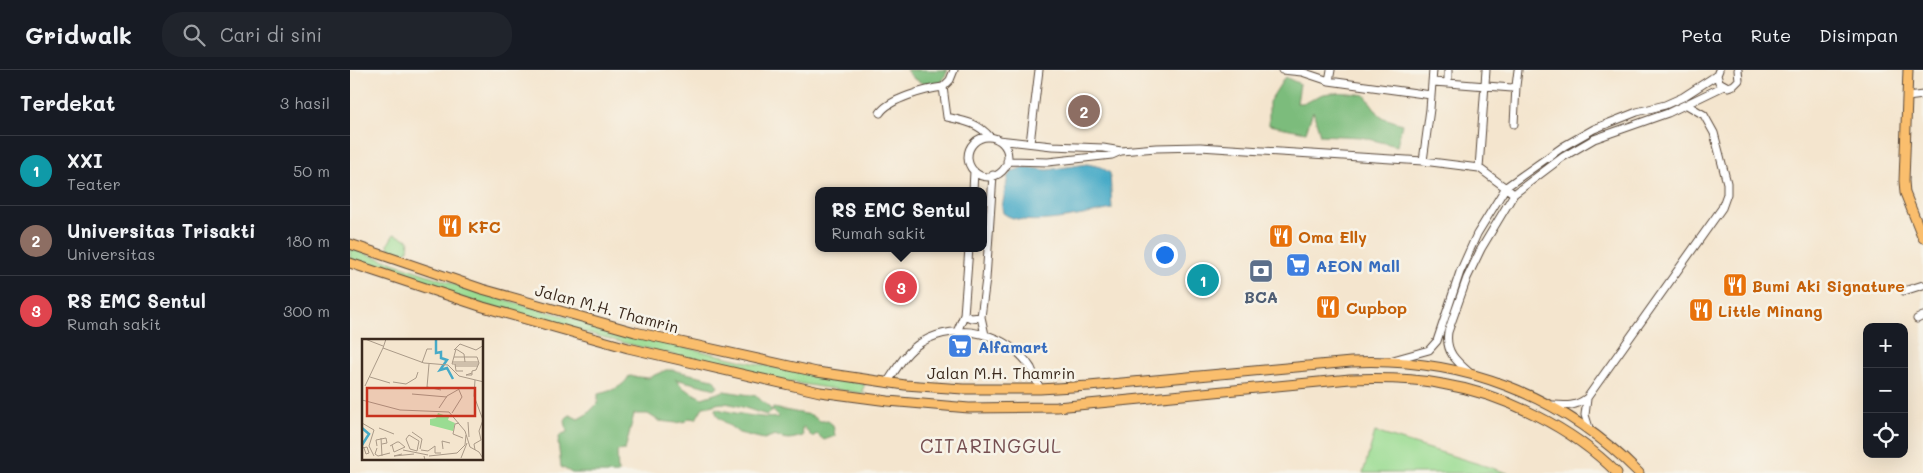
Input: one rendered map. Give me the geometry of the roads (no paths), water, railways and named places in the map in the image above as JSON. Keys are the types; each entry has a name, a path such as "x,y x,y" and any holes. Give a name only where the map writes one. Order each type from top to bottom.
{"main road":[{"path":"1908,70 1903,169 1905,193 1919,221 1923,238"},
{"name":"Jalan M.H. Thamrin","path":"350,244 491,292 635,332 817,372 905,386 963,389 1040,389 1351,362 1390,361 1425,364 1470,373 1520,390 1552,405 1625,458 1639,473"},
{"name":"Jalan M.H. Thamrin","path":"350,263 483,307 628,348 820,392 888,401 969,408 1057,407 1350,379 1398,378 1442,384 1465,389 1522,410 1571,435 1596,453 1617,473"},
{"path":"1425,364 1431,371 1431,377 1426,382"},
{"path":"1442,384 1439,378 1440,372 1444,368"},
{"path":"888,401 870,394 867,389 870,386 894,388 905,386"},
{"path":"1596,453 1604,442"}],"street":[{"path":"880,113 888,104 931,89 943,87 950,80 954,70"},
{"path":"1030,143 1039,70"},
{"path":"1282,70 1302,72 1329,81 1432,95"},
{"path":"1329,81 1331,70"},
{"path":"1423,161 1432,95 1433,70"},
{"path":"1448,70 1448,83"},
{"path":"1479,168 1486,70"},
{"path":"1514,124 1518,70"},
{"path":"1470,373 1453,358 1446,341 1448,332 1467,278 1487,239 1514,194 1563,157 1594,139 1688,105 1724,86 1734,85 1739,80 1739,71"},
{"path":"1390,361 1429,350 1437,341 1456,282 1477,234 1506,187 1564,146 1594,129 1683,97 1718,73 1719,82 1724,86"},
{"path":"1432,82 1512,88 1516,86"},
{"path":"943,87 947,117 966,121 983,128 990,137 998,140 1122,151 1200,147 1423,161 1479,168 1514,194"},
{"path":"1907,97 1923,95"},
{"path":"1552,405 1569,407 1579,404 1587,398 1722,208 1727,183 1714,133 1704,115 1688,105"},
{"path":"973,187 974,171 968,160 970,148 978,140 990,137"},
{"path":"974,171 981,175 994,175 1001,171 1007,161 1006,149 998,140"},
{"path":"1007,161 1048,162 1112,155 1122,151"},
{"path":"985,335 981,318 994,175"},
{"path":"1477,234 1487,239"},
{"path":"957,332 964,315 969,252"},
{"path":"1904,291 1923,284"},
{"path":"964,315 971,318 981,318"},
{"path":"888,383 900,363 921,342 935,336 957,332 975,332 997,340 1013,349 1030,368 1040,389"},
{"path":"1587,398 1584,408 1590,432"}],"water":[{"path":"1087,164 1101,167 1110,173 1112,209 1040,221 1013,218 1003,213 1002,207 1008,176 1013,171 1024,167 1047,170"}],"place":[{"name":"Universitas Trisakti","path":"1084,111"},
{"name":"KFC","path":"450,226"},
{"name":"Oma Elly","path":"1281,236"},
{"name":"AEON Mall","path":"1298,265"},
{"name":"BCA","path":"1261,271"},
{"name":"XXI","path":"1203,280"},
{"name":"Bumi Aki Signature","path":"1735,285"},
{"name":"RS EMC Sentul","path":"901,287"},
{"name":"Cupbop","path":"1328,307"},
{"name":"Little Minang","path":"1701,310"},
{"name":"Alfamart","path":"960,346"}],"district":[{"name":"CITARINGGUL","path":"991,445"}]}
